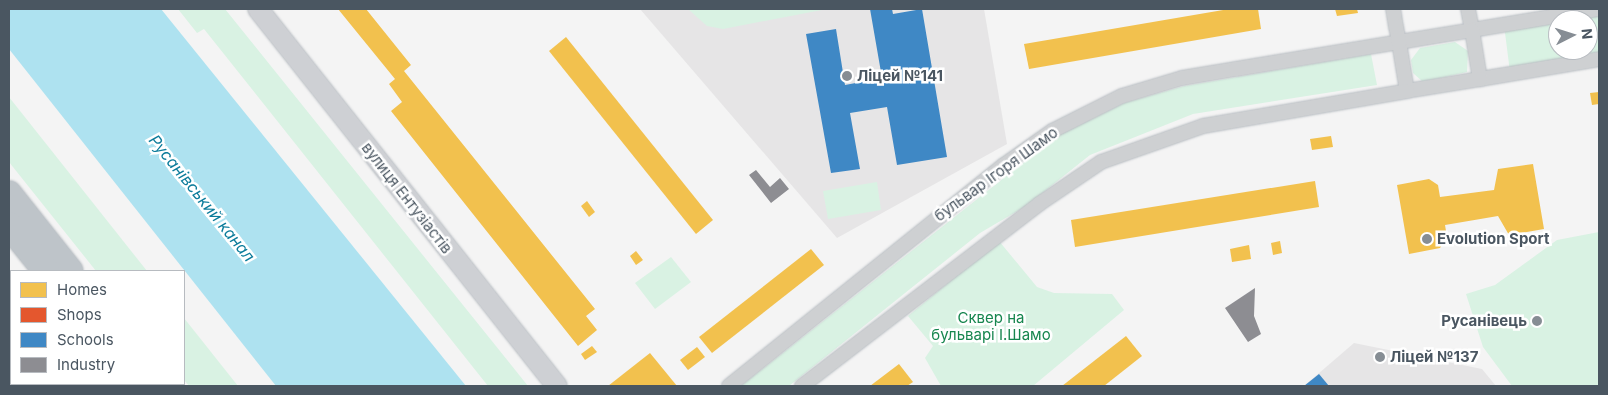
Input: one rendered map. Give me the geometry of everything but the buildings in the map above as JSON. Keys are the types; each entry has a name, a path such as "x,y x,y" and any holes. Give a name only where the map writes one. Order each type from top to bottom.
{"highway":[{"path":"9,194 69,270"},
{"path":"9,225 45,270"}],"street":[{"name":"вулиця Ентузіастів","path":"258,9 557,386"},
{"path":"1393,9 1406,91"},
{"path":"1468,9 1480,79"},
{"path":"1472,30 1599,10"},
{"name":"бульвар Ігоря Шамо","path":"729,386 937,217 1052,131 1122,96 1182,78 1472,30"},
{"path":"802,386 1038,204 1101,162 1203,126 1599,59"}],"shaded area":[{"name":"Ліцей №141","path":"640,9 984,9 1007,144 837,238"},
{"name":"Ліцей №137","path":"1354,343 1482,369 1496,386 1304,386"}],"green space":[{"path":"178,9 225,9 528,386 488,386 204,29 197,33"},
{"path":"688,9 827,9 723,29 707,26"},
{"path":"1599,9 1599,59 1598,10 1593,10"},
{"path":"1548,18 1548,60 1592,60 1510,72 1504,25"},
{"path":"1455,42 1468,51 1467,72 1423,82 1413,73 1411,60 1420,48"},
{"path":"1371,54 1377,85 1193,114 1090,155 1026,206 980,233 789,386 741,386 1057,136 1124,103 1184,86"},
{"path":"9,97 146,270 95,270 9,162"},
{"path":"877,182 881,210 828,219 823,191"},
{"name":"Русанівець","path":"1599,232 1599,386 1512,386 1483,347 1466,294 1495,285 1557,240"},
{"name":"Сквер на бульварі І.Шамо","path":"999,241 1037,287 1054,293 1112,294 1124,310 1033,386 941,386 925,358 933,346 908,316"},
{"path":"671,257 691,282 655,309 635,283"},
{"path":"185,319 238,386 189,386 185,381"},
{"path":"104,385 105,386 21,386"}],"water":[{"name":"Русанівський канал","path":"9,9 161,9 466,386 276,386 9,49"}],"place":[{"name":"Ліцей №141","path":"847,76"},
{"name":"Evolution Sport","path":"1427,239"},
{"name":"Русанівець","path":"1537,321"},
{"name":"Ліцей №137","path":"1380,357"}]}
